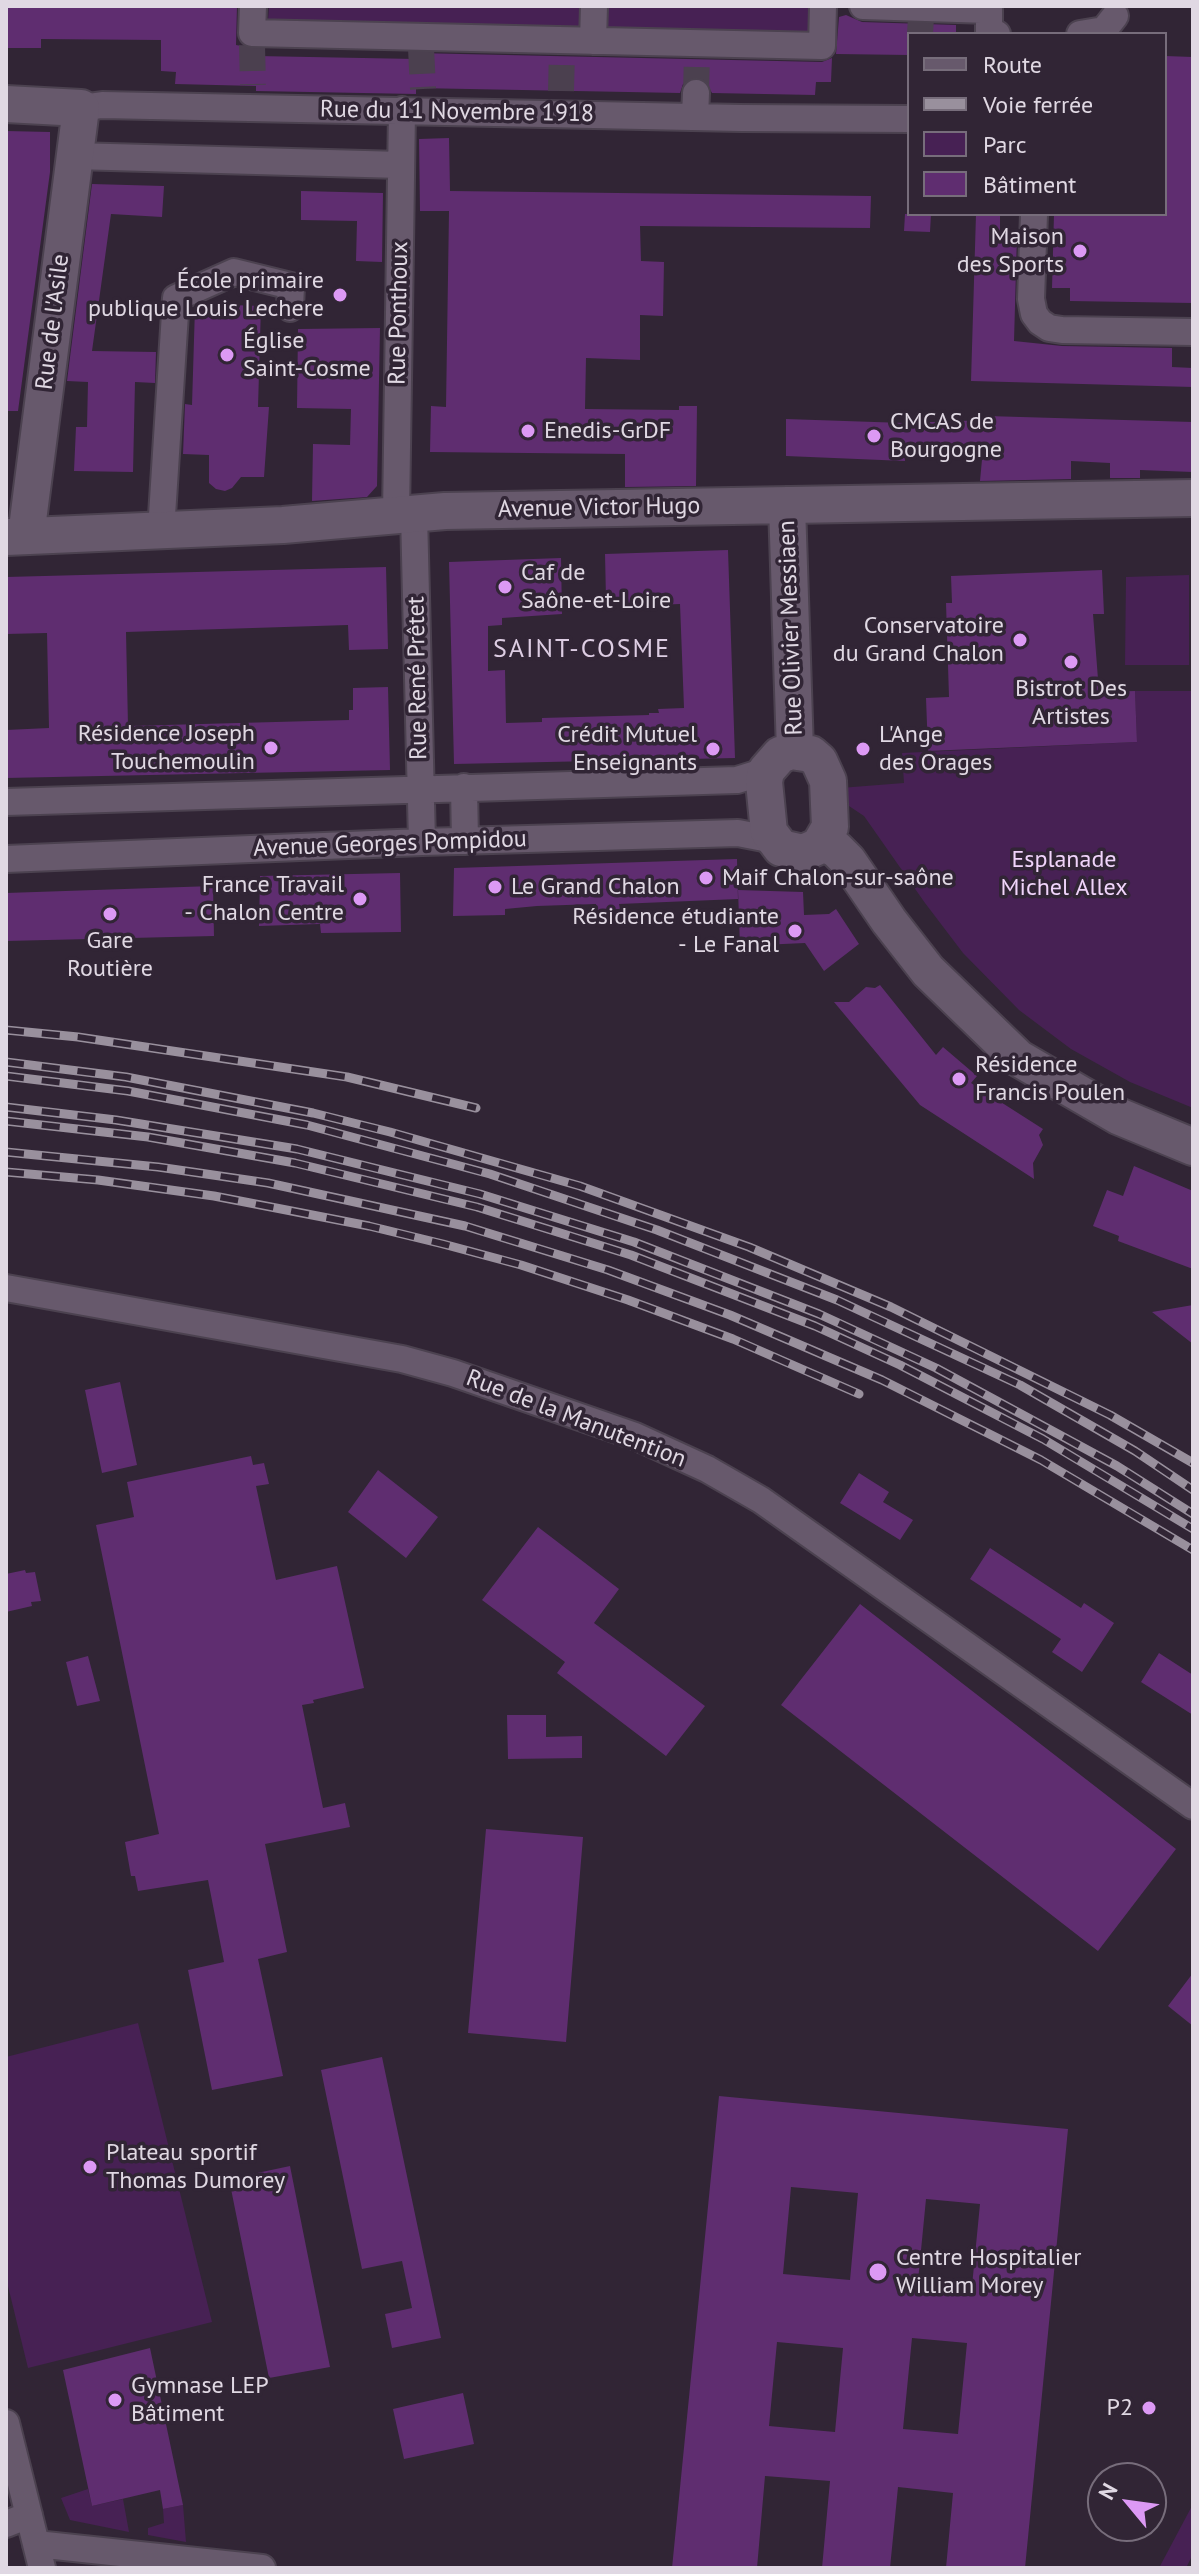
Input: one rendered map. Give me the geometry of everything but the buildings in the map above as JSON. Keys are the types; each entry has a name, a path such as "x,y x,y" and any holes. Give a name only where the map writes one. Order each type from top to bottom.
{"street":[{"path":"253,6 252,39 562,45 593,41 697,48 822,46 823,6"},
{"path":"593,41 594,6"},
{"path":"863,6 989,10 989,32"},
{"path":"1092,32 1104,30 1115,16"},
{"name":"Rue du 11 Novembre 1918","path":"6,104 81,108 252,97 416,103 561,102 696,105 907,119"},
{"name":"Rue Ponthoux","path":"405,515 401,165 416,103"},
{"name":"Rue de l'Asile","path":"16,537 81,108"},
{"path":"74,156 401,165"},
{"path":"1034,216 1031,299 1034,314 1040,322 1049,328 1062,330 1193,332"},
{"path":"161,531 176,298 234,272 291,286 290,308"},
{"name":"Avenue Victor Hugo","path":"16,537 283,525 445,511 1193,498"},
{"name":"Rue Olivier Messiaen","path":"780,761 787,505"},
{"name":"Rue René Prêtet","path":"405,515 422,842"},
{"path":"6,802 737,780 780,761 811,754 825,770 830,827 819,846"},
{"path":"780,761 764,782 769,832 781,848 792,852 809,851 827,845 836,849 928,971 1018,1058 1118,1116 1192,1147"},
{"path":"464,787 465,841"},
{"name":"Avenue Georges Pompidou","path":"6,859 738,833 774,840"},
{"name":"Rue de la Manutention","path":"6,1288 402,1359 453,1373 635,1436 707,1469 761,1500 1193,1806"},
{"path":"6,2423 18,2520 39,2556 262,2568"}],"green space":[{"path":"269,6 812,6 811,38 268,21"},
{"path":"1189,575 1189,665 1125,665 1126,577"},
{"name":"Esplanade Michel Allex","path":"1135,691 1193,691 1193,1108 1130,1082 1071,1049 1019,1010 963,953 864,816 846,804 840,788 904,783 902,753 1137,742"},
{"name":"Plateau sportif Thomas Dumorey","path":"138,2023 212,2322 28,2368 6,2278 6,2057"},
{"path":"88,2489 92,2506 123,2499 129,2532 70,2520 61,2498"},
{"path":"1193,2504 1193,2554 1186,2568 1159,2568"},
{"path":"183,2505 186,2542 148,2535 148,2528 164,2523 163,2509"}],"tunnel":[{"path":"920,32 921,17"},
{"path":"252,45 253,85"},
{"path":"421,48 423,89"},
{"path":"561,91 562,50"},
{"path":"696,93 697,53"}],"railway":[{"path":"6,1030 78,1037 347,1077 476,1108"},
{"path":"6,1062 126,1077 313,1113 580,1186 749,1247 891,1307 1110,1415 1193,1463"},
{"path":"6,1076 128,1091 307,1125 490,1174 657,1230 837,1300 1020,1385 1135,1451 1193,1490"},
{"path":"6,1107 116,1120 297,1149 480,1194 634,1242 819,1314 936,1368 1117,1466 1193,1514"},
{"path":"6,1121 148,1137 295,1163 477,1207 631,1255 815,1326 900,1365 1043,1439 1193,1529"},
{"path":"6,1152 158,1167 268,1183 465,1226 608,1270 730,1315 882,1380 1041,1460 1193,1550"},
{"path":"6,1172 98,1180 214,1196 369,1226 443,1244 521,1265 628,1300 733,1339 859,1394"}],"place":[{"name":"Maison des Sports","path":"1080,251"},
{"name":"École primaire publique Louis Lechere","path":"340,295"},
{"name":"Église Saint-Cosme","path":"227,355"},
{"name":"Enedis-GrDF","path":"528,431"},
{"name":"CMCAS de Bourgogne","path":"874,436"},
{"name":"Caf de Saône-et-Loire","path":"505,587"},
{"name":"Conservatoire du Grand Chalon","path":"1020,640"},
{"name":"Bistrot Des Artistes","path":"1071,662"},
{"name":"Résidence Joseph Touchemoulin","path":"271,748"},
{"name":"Crédit Mutuel Enseignants","path":"713,749"},
{"name":"L'Ange des Orages","path":"863,749"},
{"name":"Maif Chalon-sur-saône","path":"706,878"},
{"name":"Le Grand Chalon","path":"495,887"},
{"name":"France Travail - Chalon Centre","path":"360,899"},
{"name":"Gare Routière","path":"110,914"},
{"name":"Résidence étudiante - Le Fanal","path":"795,931"},
{"name":"Résidence Francis Poulen","path":"959,1079"},
{"name":"Plateau sportif Thomas Dumorey","path":"90,2167"},
{"name":"Centre Hospitalier William Morey","path":"878,2272"},
{"name":"Gymnase LEP Bâtiment","path":"115,2400"},
{"name":"P2","path":"1149,2408"}],"district":[{"name":"SAINT-COSME","path":"582,650"}]}
